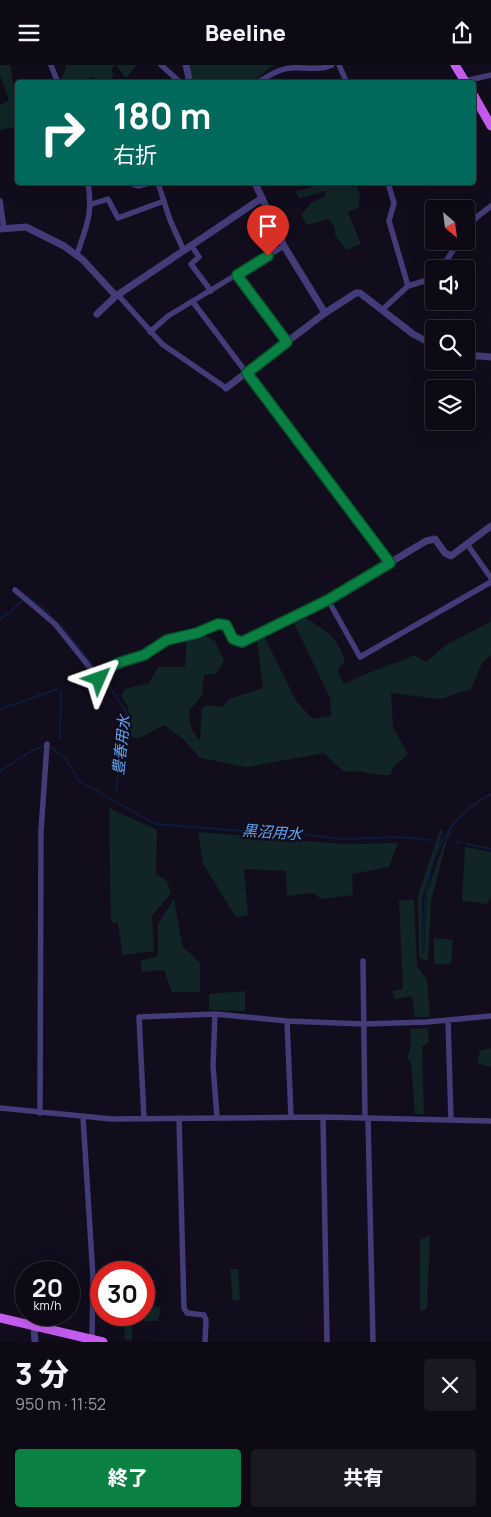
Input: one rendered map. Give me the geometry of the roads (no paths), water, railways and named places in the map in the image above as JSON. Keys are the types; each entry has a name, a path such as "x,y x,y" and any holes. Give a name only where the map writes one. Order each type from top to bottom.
{"main road":[{"path":"455,65 464,80"},
{"path":"476,100 491,126"},
{"path":"0,1318 103,1342"}],"street":[{"path":"51,65 57,80"},
{"path":"161,65 177,80"},
{"path":"186,65 189,80"},
{"path":"262,80 279,71 290,68 320,69 332,65"},
{"path":"339,65 346,80"},
{"path":"472,80 491,75"},
{"path":"77,254 88,223 92,204 88,185"},
{"path":"159,185 184,251"},
{"path":"255,185 284,246 325,313"},
{"path":"389,185 394,203 389,221 408,286"},
{"path":"97,314 117,296 262,198"},
{"path":"92,204 108,199 118,218 164,201"},
{"path":"0,201 2,229 26,227 77,254 150,332 177,355 213,377 226,389 325,313 356,293 360,293 413,334 425,340"},
{"path":"475,219 491,206"},
{"path":"191,245 199,257 191,263 211,291"},
{"path":"150,332 168,316 284,246"},
{"path":"237,275 287,342"},
{"path":"382,310 408,286 425,281"},
{"path":"193,302 390,563"},
{"path":"475,356 491,357"},
{"path":"15,590 55,624 97,677 118,663 144,655 167,640 197,633 218,624 226,625 233,639 242,642 328,600 431,539 435,539 445,553 451,555 491,526"},
{"path":"467,544 491,578"},
{"path":"328,600 360,657 491,582"},
{"path":"40,1113 41,831 48,744"},
{"path":"363,961 373,1342"},
{"path":"215,1013 213,1066 217,1117"},
{"path":"144,1118 140,1017 215,1013 287,1021 364,1024 448,1021 491,1016"},
{"path":"287,1021 291,1117"},
{"path":"448,1021 451,1120"},
{"path":"0,1108 83,1117 323,1117 491,1121"},
{"path":"83,1117 93,1277 92,1339"},
{"path":"323,1117 327,1342"},
{"path":"179,1118 184,1309 187,1313 204,1315 206,1321 205,1342"},
{"path":"34,1327 35,1342"}],"waterway":[{"name":"豊春用水","path":"28,596 50,614"},
{"name":"豊春用水","path":"0,619 10,613 22,600"},
{"name":"豊春用水","path":"60,624 96,669"},
{"name":"豊春用水","path":"102,676 126,711 116,792"},
{"path":"0,709 58,689"},
{"path":"60,738 61,692"},
{"path":"0,771 33,750 44,746"},
{"name":"黒沼用水","path":"51,747 65,758 79,781 155,824 257,832 280,831 342,839 399,837 430,840"},
{"path":"423,951 425,904 433,861 442,842 454,824 470,808 491,794"},
{"name":"黒沼用水","path":"456,842 461,843"},
{"name":"黒沼用水","path":"467,844 491,849"}]}
